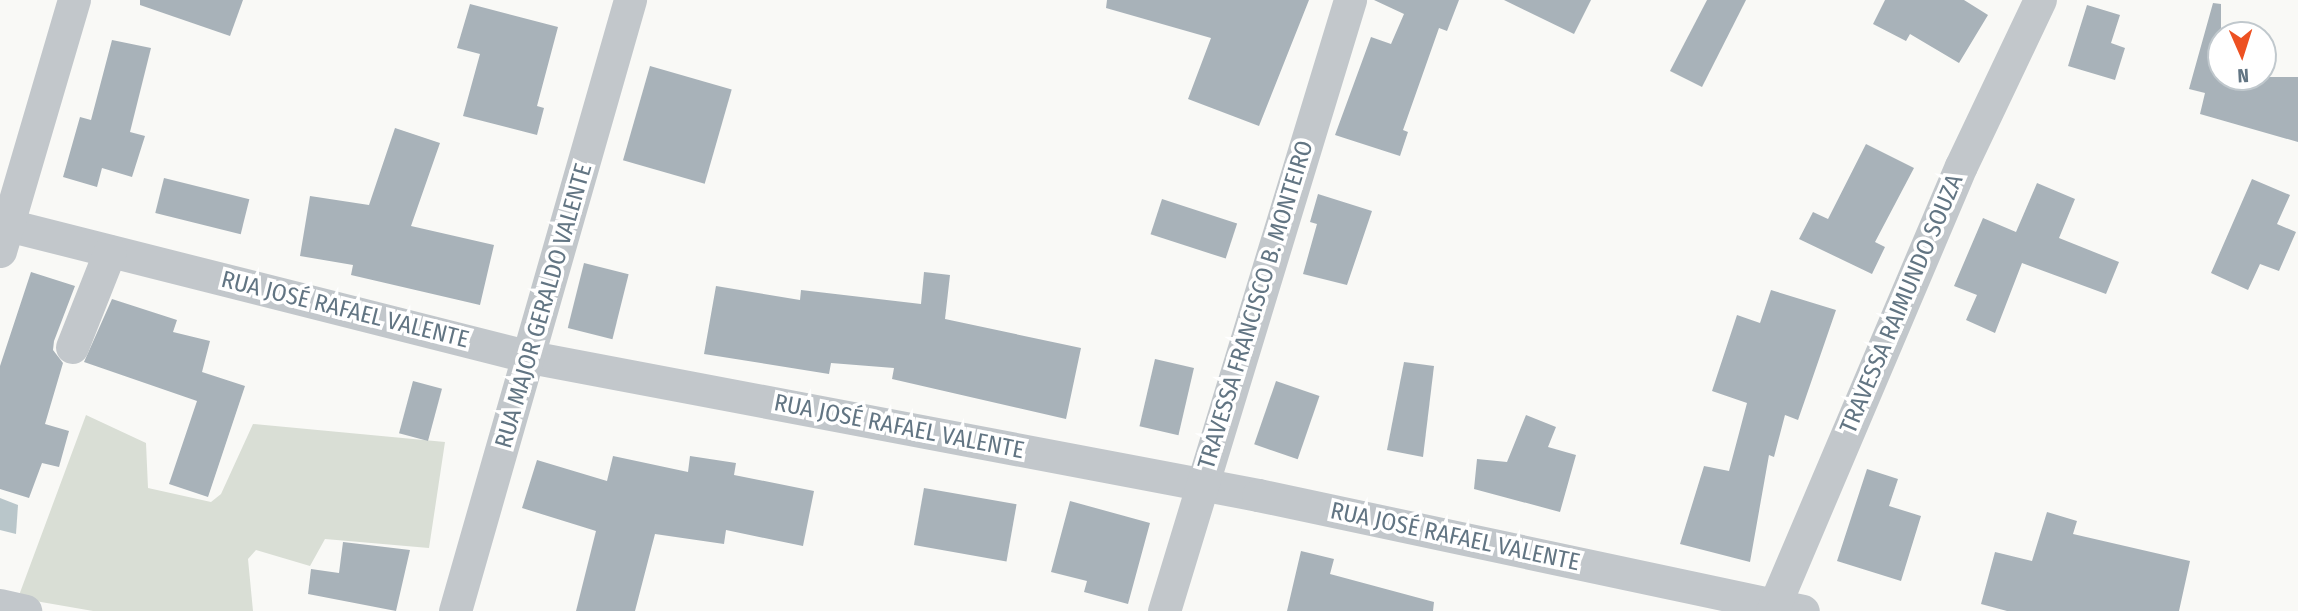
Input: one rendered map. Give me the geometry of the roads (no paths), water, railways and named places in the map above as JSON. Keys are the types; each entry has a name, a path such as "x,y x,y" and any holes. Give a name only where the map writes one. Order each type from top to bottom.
{"street":[{"path":"3,233 74,0"},
{"name":"RUA MAJOR GERALDO VALENTE","path":"455,611 530,357 630,0"},
{"name":"TRAVESSA FRANCISCO B. MONTEIRO","path":"1164,611 1200,484 1350,0"},
{"name":"TRAVESSA RAIMUNDO SOUZA","path":"1783,609 1961,166 2040,0"},
{"name":"RUA JOSÉ RAFAEL VALENTE","path":"3,233 110,250 530,357 1200,484 1783,609"},
{"path":"72,346 110,250"},
{"path":"0,605 25,611"}]}
